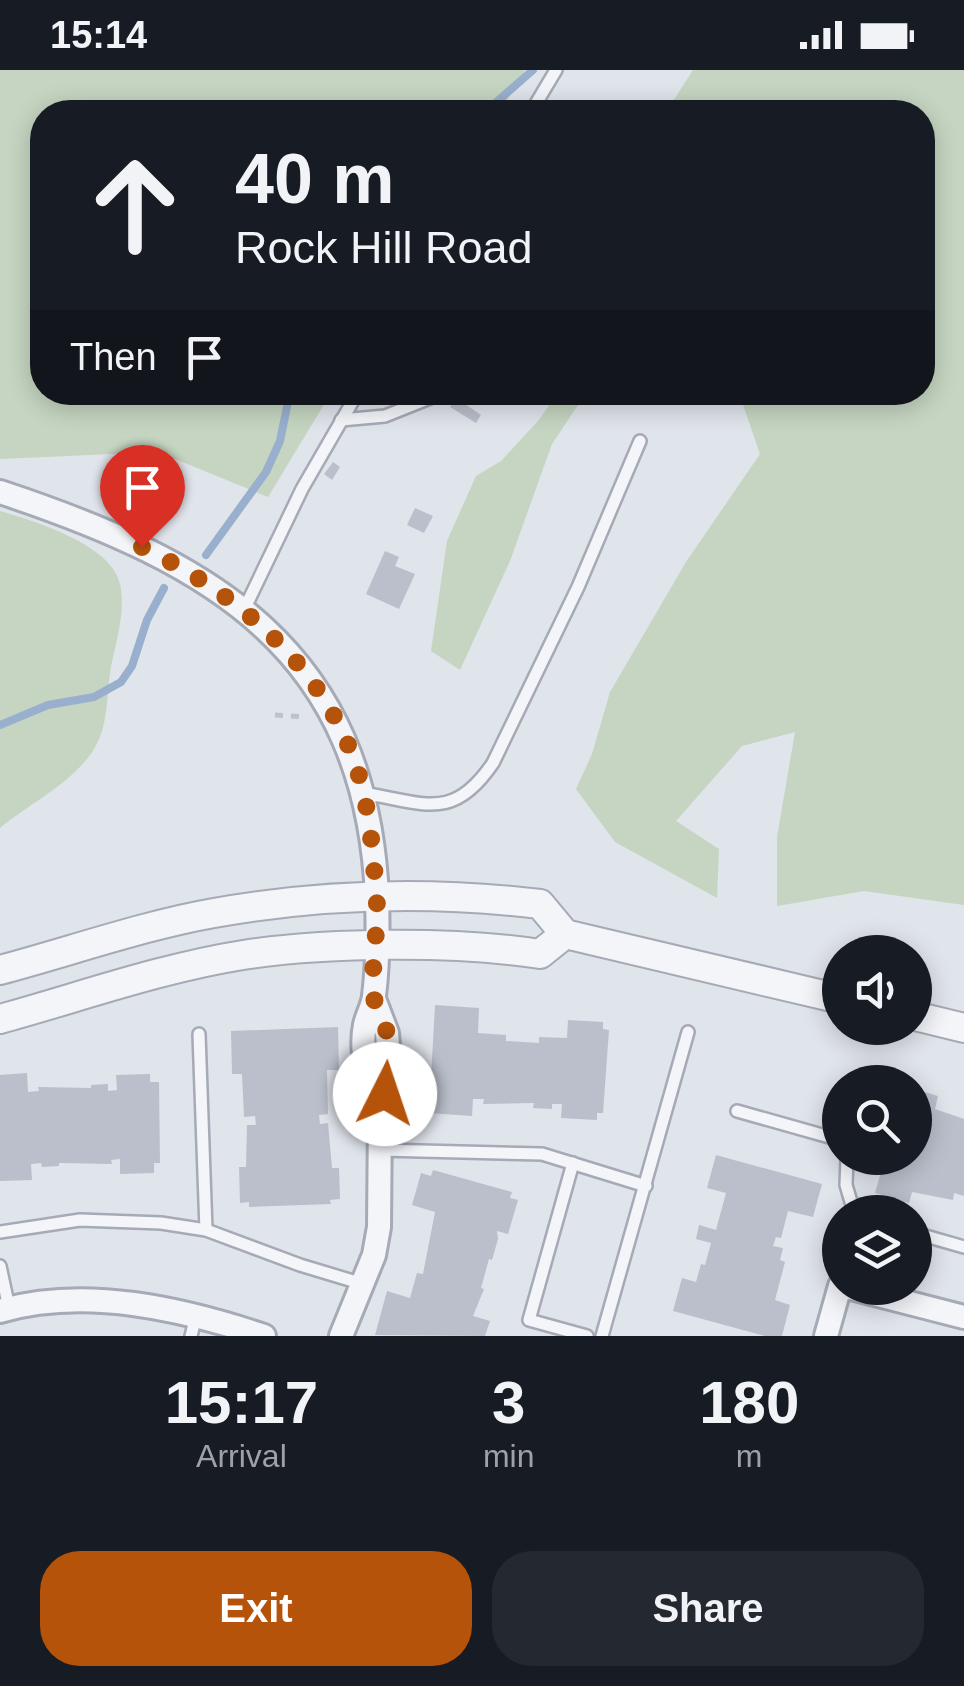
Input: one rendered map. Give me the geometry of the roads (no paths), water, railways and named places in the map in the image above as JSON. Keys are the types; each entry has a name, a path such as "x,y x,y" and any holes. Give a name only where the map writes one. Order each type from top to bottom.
{"street":[{"path":"0,492 113,533 172,562 244,612 284,646 310,678 345,737 363,793 377,896 374,999 387,1033 390,1074 380,1114 380,1227 374,1255 341,1336"},
{"path":"0,970 211,914 327,898 447,896 540,904 565,934 822,995"},
{"path":"0,1018 244,955 376,947 480,947 540,954 565,934"},
{"path":"932,1020 964,1028"},
{"path":"5,1310 69,1302 134,1304 194,1326 264,1336"},
{"path":"826,1336 835,1305"},
{"path":"915,1305 964,1318"}],"lane":[{"path":"538,100 556,70"},
{"path":"244,612 302,489 350,405"},
{"path":"341,420 385,416 412,405"},
{"path":"363,793 444,805 477,787 493,763 578,587 640,441"},
{"path":"602,1336 688,1032"},
{"path":"199,1034 206,1230"},
{"path":"738,1112 822,1135"},
{"path":"382,1150 542,1154 646,1186"},
{"path":"573,1163 529,1320 587,1336"},
{"path":"0,1232 80,1220 161,1223 206,1230 363,1284"},
{"path":"932,1238 964,1247"},
{"path":"0,1266 5,1310"}],"waterway":[{"path":"499,100 533,70"},
{"path":"206,555 266,472 280,441 287,405"},
{"path":"0,725 48,705 94,697 121,682 132,666 147,620 164,588"}]}
